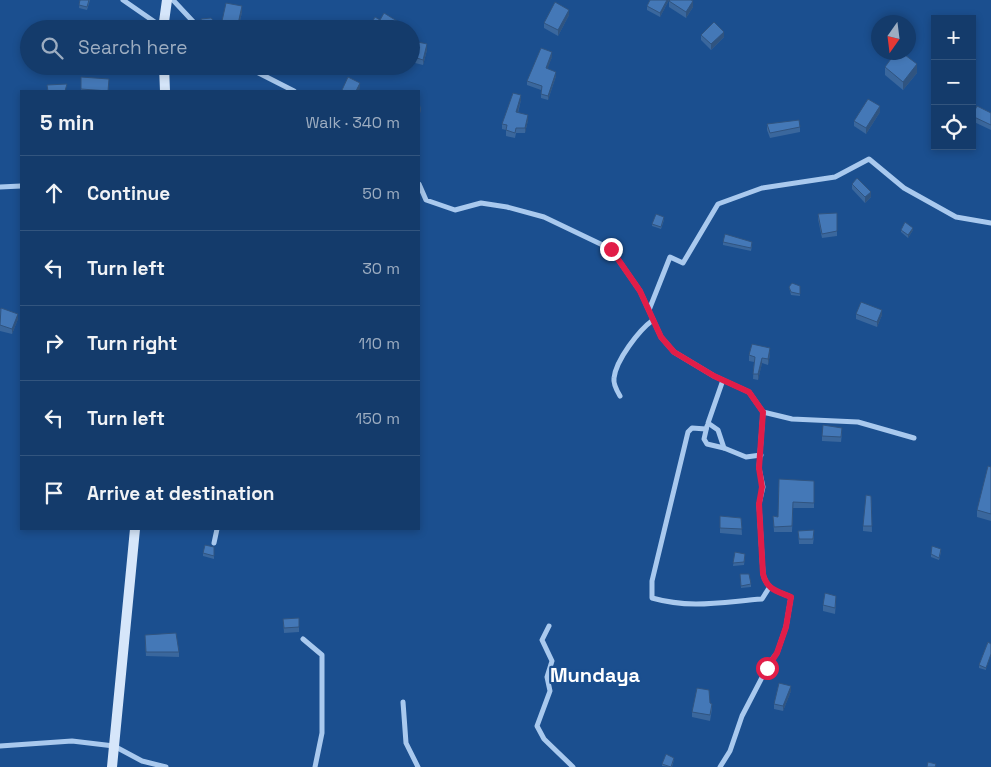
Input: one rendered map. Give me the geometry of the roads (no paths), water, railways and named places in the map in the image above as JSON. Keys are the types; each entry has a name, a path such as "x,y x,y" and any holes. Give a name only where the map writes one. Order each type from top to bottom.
{"main road":[{"path":"164,20 167,0"},
{"path":"164,75 165,90"},
{"path":"112,767 135,530"}],"street":[{"path":"123,0 152,20"},
{"path":"173,0 192,20"},
{"path":"262,75 292,90"},
{"path":"649,310 670,257 683,263 718,204 762,188 835,177 869,159 904,188 956,217 991,223"},
{"path":"0,187 20,186"},
{"path":"420,186 426,200 455,210 481,203 507,207 544,217 611,249 640,291 661,337 674,352 723,380 749,392 763,412 759,476 762,487 759,504 763,574 769,588 791,597 786,627 777,653 770,662 740,722 730,751 720,767"},
{"path":"620,396 614,379 617,368 632,340 654,320"},
{"path":"723,380 704,439 707,444 724,448 746,457 761,455"},
{"path":"763,412 792,419 858,422 914,438"},
{"path":"708,423 718,430 724,448"},
{"path":"706,429 692,428 688,432 652,582 652,598 694,606 762,599 769,588"},
{"path":"214,543 217,530"},
{"path":"548,626 542,640 552,661 547,677 550,691 537,726 544,739 573,767"},
{"path":"303,639 322,655 322,733 315,767"},
{"path":"403,702 406,743 418,767"},
{"path":"0,746 72,741 114,746 142,761 166,767"}],"district":[{"name":"Mundaya","path":"595,675"}]}
